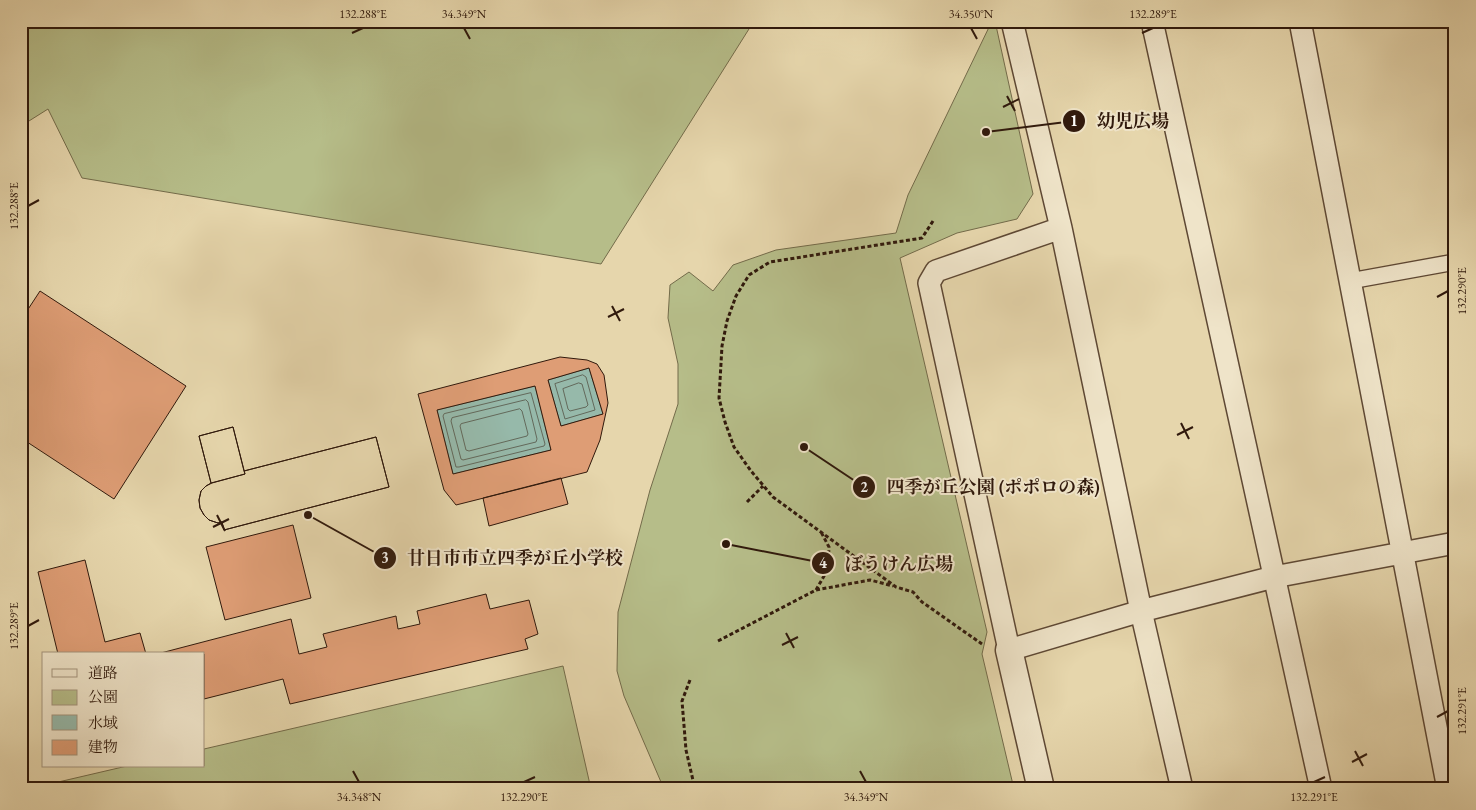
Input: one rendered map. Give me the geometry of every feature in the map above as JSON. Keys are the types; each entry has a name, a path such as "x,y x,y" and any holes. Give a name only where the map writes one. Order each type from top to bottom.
{"street":[{"path":"1012,21 1061,228 1141,611 1182,789"},
{"path":"1152,21 1321,789"},
{"path":"1300,21 1448,789"},
{"path":"1041,789 929,283 936,270 1061,228"},
{"path":"1350,281 1455,262"},
{"path":"1009,650 1141,611 1274,577 1455,543"}],"path":[{"path":"896,587 773,497 734,447 719,398 722,346 726,321 736,296 748,275 770,262 922,238 932,221"},
{"path":"747,502 764,486"},
{"path":"816,590 828,569 829,547 819,530"},
{"path":"718,641 816,590 870,580 913,592 922,602 983,645"},
{"path":"690,680 682,701 686,750 695,789"}],"green space":[{"path":"21,21 754,21 601,264 82,178 48,109 21,126"},
{"path":"992,21 995,21 1033,194 1017,219 957,233 900,258 987,632 982,654 1014,789 664,789 624,696 617,671 618,612 650,490 678,404 678,364 668,318 670,285 689,272 713,291 733,265 776,250 896,233 908,195"},
{"path":"563,666 591,789 55,789 54,783 118,768 205,768 205,749"}],"water":[{"path":"589,368 603,414 561,426 548,380"},
{"path":"535,386 551,450 453,474 437,410"}],"building":[{"path":"40,291 186,386 114,499 21,438 21,320"},
{"path":"560,357 587,360 597,364 604,375 608,403 600,440 587,472 456,505 444,490 418,394","holes":["589,368 603,414 561,426 548,380","535,386 551,450 453,474 437,410"]},
{"path":"233,427 244,471 376,437 389,487 224,530 222,522 218,523 209,520 200,508 201,491 211,483 199,436"},
{"path":"233,427 245,474 211,483 199,436"},
{"path":"376,437 389,487 224,530 222,522 218,523 209,520 200,508 201,491 212,483 245,474 244,471"},
{"path":"561,478 568,504 489,526 483,498"},
{"path":"293,525 311,598 225,620 206,547"},
{"path":"85,560 105,642 140,633 145,652 58,652 38,572"},
{"path":"486,594 490,609 529,600 538,634 525,639 528,649 290,704 283,679 205,699 205,652 165,652 291,619 299,654 327,647 323,634 396,616 398,629 420,624 417,611"}],"place":[{"name":"幼児広場","path":"986,132"},
{"name":"四季が丘公園 (ポポロの森)","path":"804,447"},
{"name":"廿日市市立四季が丘小学校","path":"308,515"},
{"name":"ぼうけん広場","path":"726,544"}]}
